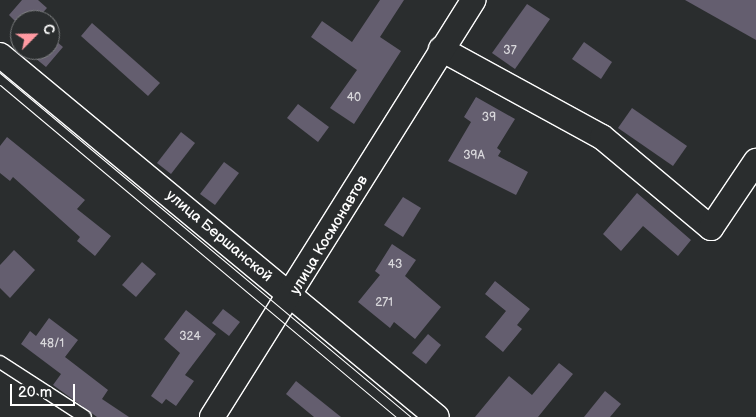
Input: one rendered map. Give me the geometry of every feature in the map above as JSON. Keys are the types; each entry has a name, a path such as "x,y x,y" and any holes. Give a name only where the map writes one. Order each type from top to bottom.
{"street":[{"name":"улица Космонавтов","path":"212,417 292,296 441,49 474,0"},
{"path":"441,49 602,137 711,228 756,161"},
{"name":"улица Бершанской","path":"0,55 437,417"}],"lane":[{"path":"0,362 86,417"}],"building":[{"path":"22,0 38,0 47,8 45,10 13,10"},
{"path":"380,0 404,0 380,37 401,51 354,124 330,108 357,70 311,37 322,21 352,42"},
{"path":"685,0 756,0 756,40"},
{"path":"527,4 550,19 515,69 492,53"},
{"path":"92,23 160,83 148,96 81,36"},
{"path":"584,42 612,62 601,79 572,59"},
{"path":"38,60 52,60 46,67"},
{"path":"476,97 515,119 497,148 501,151 498,156 528,172 516,195 448,161 471,122 464,117"},
{"path":"298,104 329,127 318,142 287,118"},
{"path":"632,108 687,146 673,166 618,128"},
{"path":"181,132 195,143 171,174 157,163"},
{"path":"7,137 85,200 77,209 111,236 95,256 77,241 80,237 13,177 10,181 0,173 0,146"},
{"path":"224,162 239,173 215,205 200,194"},
{"path":"637,193 691,240 678,256 643,226 621,251 603,234"},
{"path":"403,197 421,208 403,237 384,225"},
{"path":"392,244 416,260 405,276 441,307 415,339 394,322 390,328 358,302 380,275 375,271"},
{"path":"14,250 35,270 10,298 0,288 0,265"},
{"path":"142,262 156,274 136,297 122,285"},
{"path":"495,281 530,309 517,325 522,329 503,352 485,337 506,311 485,294"},
{"path":"223,309 240,322 229,336 212,323"},
{"path":"186,310 216,334 185,375 194,381 176,406 166,399 162,404 151,396 180,353 164,339"},
{"path":"49,318 78,340 65,357 108,390 102,399 129,417 97,417 53,385 61,374 21,344 30,331 36,336"},
{"path":"428,334 441,345 426,364 412,353"},
{"path":"559,363 573,374 538,417 475,417 509,376 532,395"},
{"path":"296,381 341,417 314,417 286,394"},
{"path":"605,391 621,404 610,417 584,417"}],"tram line":[{"path":"0,73 411,417"},
{"path":"0,85 396,417"}]}
